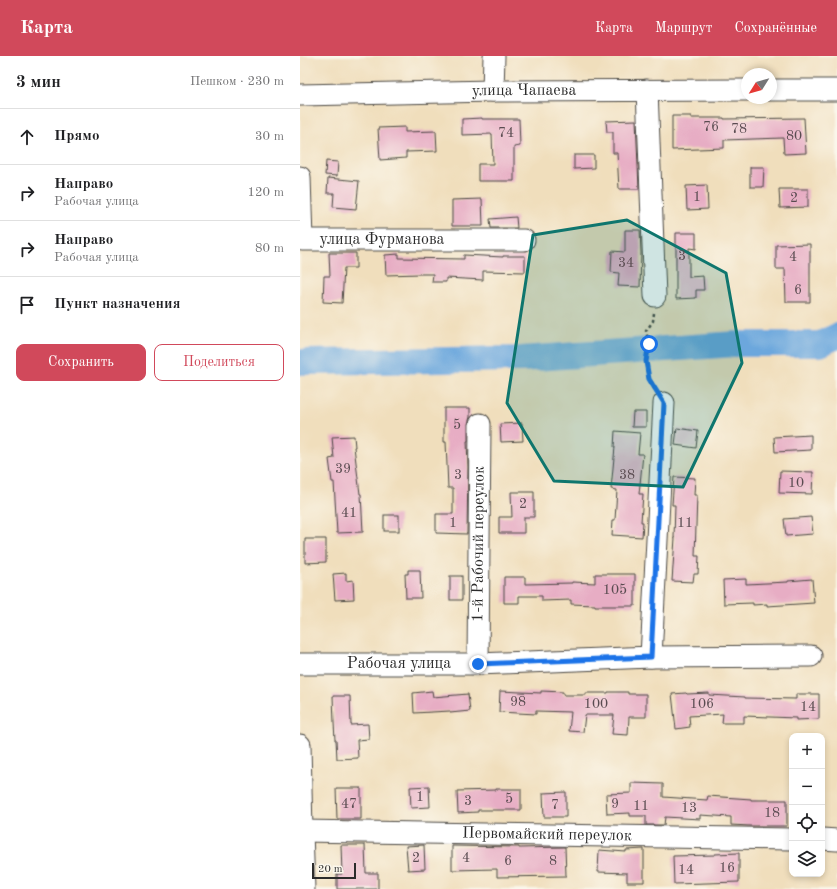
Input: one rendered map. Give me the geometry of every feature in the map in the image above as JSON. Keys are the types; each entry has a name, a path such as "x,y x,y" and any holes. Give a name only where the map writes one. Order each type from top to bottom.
{"street":[{"path":"493,91 494,56"},
{"path":"647,90 655,296"},
{"name":"улица Чапаева","path":"300,96 493,91 741,90"},
{"path":"777,90 837,90"},
{"name":"улица Фурманова","path":"300,177 302,240 524,240"},
{"path":"651,657 664,403"},
{"name":"1-й Рабочий переулок","path":"478,664 480,424"},
{"name":"Рабочая улица","path":"300,664 478,664 651,657 811,656"},
{"path":"300,745 304,889"},
{"name":"Первомайский переулок","path":"302,831 789,839"},
{"path":"825,839 837,840"}],"path":[{"path":"655,296 653,321 646,331 649,344 646,361 649,379 664,403"}],"highlighted area":[{"path":"627,220 726,273 742,363 683,487 554,481 507,403 533,235"}],"building":[{"path":"672,116 724,119 804,118 806,153 784,154 783,138 724,140 724,148 672,150"},
{"path":"462,119 519,119 520,146 514,147 514,181 478,181 478,164 493,164 492,134 462,135"},
{"path":"636,120 639,189 619,189 617,153 613,153 613,132 607,132 606,121"},
{"path":"405,127 405,132 436,131 437,151 406,152 406,158 380,160 378,128"},
{"path":"574,155 594,155 594,168 574,169"},
{"path":"326,161 338,162 337,176 325,175"},
{"path":"750,167 764,167 763,187 750,187"},
{"path":"328,178 359,181 356,209 333,207 334,193 327,193"},
{"path":"707,185 708,209 687,210 686,186"},
{"path":"779,189 808,189 808,207 780,208"},
{"path":"482,199 483,226 452,226 452,200"},
{"path":"516,217 517,228 491,228 490,219"},
{"path":"625,230 640,230 640,287 618,286 619,273 611,272 612,251 625,252"},
{"path":"676,233 696,233 696,249 689,248 689,277 703,276 704,290 696,290 696,298 676,299"},
{"path":"810,244 810,302 786,302 785,269 776,269 776,245"},
{"path":"329,253 356,253 356,268 344,268 342,303 323,302 324,276 330,276"},
{"path":"399,254 399,258 464,259 464,255 503,257 525,256 525,272 483,271 483,280 446,278 446,282 432,282 433,274 386,275 385,255"},
{"path":"444,408 470,408 467,441 467,534 436,533 436,514 453,514 453,488 448,488 446,442 444,442"},
{"path":"633,412 646,412 646,427 632,427"},
{"path":"522,423 523,441 501,442 500,424"},
{"path":"677,428 698,431 696,448 675,445"},
{"path":"615,431 640,433 638,454 643,454 639,494 643,494 641,522 643,522 642,537 612,535 613,520 615,520 617,490 611,489"},
{"path":"811,435 811,450 775,452 774,437"},
{"path":"354,436 354,447 361,494 363,532 337,533 334,482 332,482 329,459 334,458 332,437"},
{"path":"780,471 813,472 812,494 779,493"},
{"path":"674,477 695,478 694,495 697,495 695,556 699,556 698,574 694,574 693,582 672,581 675,538 675,505 672,505"},
{"path":"511,492 534,492 534,517 524,517 524,533 499,533 499,517 512,517"},
{"path":"384,515 399,515 399,531 384,531"},
{"path":"811,517 813,534 786,536 784,519"},
{"path":"305,539 326,539 326,562 305,563"},
{"path":"408,570 420,570 421,598 406,598 405,574 408,574"},
{"path":"346,573 346,581 353,580 354,599 335,600 333,574"},
{"path":"595,574 635,574 635,606 595,606 571,604 571,600 542,601 542,596 519,596 519,603 504,603 504,577 525,577 525,584 572,582 595,583"},
{"path":"450,576 462,576 462,600 450,600"},
{"path":"746,579 746,584 812,579 814,603 767,606 767,604 753,605 753,603 724,604 723,580"},
{"path":"432,691 433,697 468,694 470,711 450,713 450,711 414,713 413,693"},
{"path":"500,691 541,693 541,691 563,692 563,695 586,695 586,693 608,692 646,694 646,717 629,717 628,735 612,734 614,715 585,715 583,732 569,731 571,712 536,711 536,714 499,712"},
{"path":"709,693 709,695 745,698 796,699 796,694 819,694 819,719 796,720 796,718 744,716 744,723 722,723 723,714 689,716 690,727 676,729 672,694"},
{"path":"333,696 350,696 351,725 368,724 369,739 357,740 358,758 337,759"},
{"path":"631,783 663,784 663,797 707,800 708,796 751,800 787,800 787,826 731,825 731,817 700,815 700,819 665,817 664,825 646,825 646,816 630,816 630,813 607,814 606,794 631,793"},
{"path":"429,786 430,807 411,808 410,787"},
{"path":"336,788 361,788 361,819 337,819"},
{"path":"521,789 521,810 478,810 478,812 458,813 457,791"},
{"path":"566,792 566,817 544,817 543,793"},
{"path":"341,845 365,845 366,873 378,873 378,889 337,889 337,874 342,874"},
{"path":"424,845 425,869 408,870 406,846"},
{"path":"452,846 519,848 565,847 566,876 497,877 497,869 452,870"},
{"path":"644,849 644,882 627,882 627,873 598,872 599,850 626,852 626,850"},
{"path":"739,853 739,882 674,884 673,856"}],"waterway":[{"path":"300,362 521,359 736,344 820,344 837,336"}],"route":[{"path":"478,664 651,657 664,403 649,379 646,361 649,344"}]}
